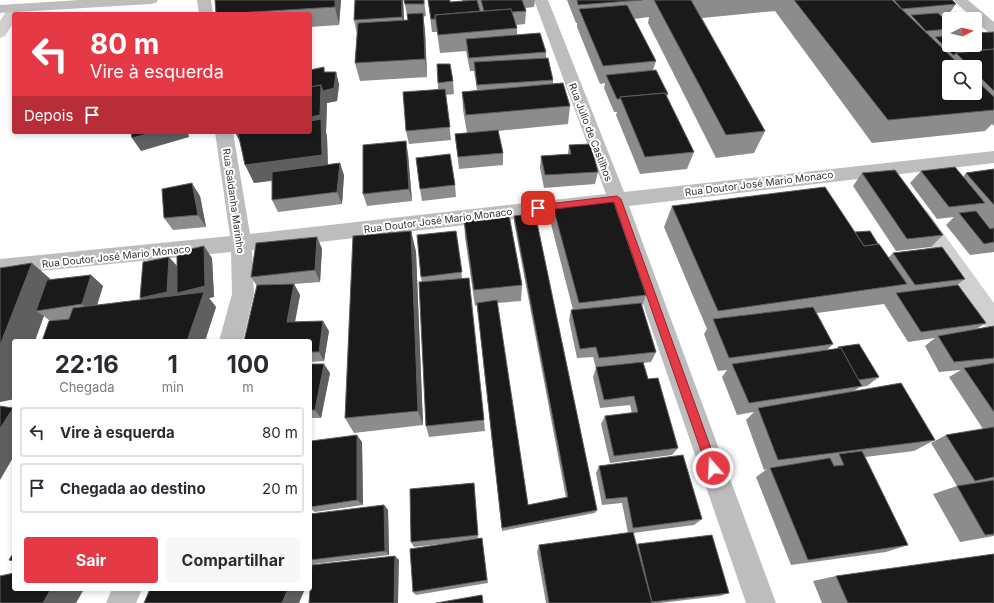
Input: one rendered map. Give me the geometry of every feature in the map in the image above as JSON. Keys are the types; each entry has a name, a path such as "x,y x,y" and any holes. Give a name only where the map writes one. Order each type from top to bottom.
{"street":[{"path":"0,9 152,0"},
{"path":"204,0 206,12"},
{"name":"Rua Júlio de Castilhos","path":"541,0 617,199 761,603"},
{"path":"960,0 994,30"},
{"path":"13,12 15,8"},
{"path":"0,33 12,13"},
{"name":"Rua Saldanha Marinho","path":"224,134 242,243 243,294 232,339"},
{"name":"Rua Doutor José Mario Monaco","path":"0,267 242,243 885,168 994,157"},
{"path":"885,168 994,321"},
{"path":"121,603 126,591"}],"building":[{"path":"215,0 335,0 335,7 250,12 216,12"},
{"path":"355,0 402,0 402,17 354,20"},
{"path":"404,0 424,0 424,4 405,4"},
{"path":"428,0 450,0 450,2 477,0 480,11 435,15 435,19 431,19"},
{"path":"481,0 522,0 526,11 512,12 511,9 484,11"},
{"path":"577,0 642,0 578,5"},
{"path":"654,0 691,0 765,131 726,135"},
{"path":"794,0 892,0 942,48 942,52 946,52 955,60 942,60 942,100 982,100 982,86 994,97 994,110 888,120"},
{"path":"894,0 952,0 956,4 902,9"},
{"path":"627,5 656,61 603,66 579,9"},
{"path":"511,9 517,28 438,35 435,15"},
{"path":"423,13 425,59 355,63 358,23 408,20 407,14"},
{"path":"938,13 942,17 942,30 926,31 911,15"},
{"path":"994,32 994,49 982,50 982,33"},
{"path":"540,33 546,52 469,58 466,39"},
{"path":"942,36 942,44 935,37"},
{"path":"994,49 994,91 982,79 982,60 963,60 956,53 982,52 982,50"},
{"path":"950,52 966,52 956,53 953,55"},
{"path":"548,58 553,80 477,85 474,62"},
{"path":"437,64 450,64 453,81 438,83"},
{"path":"324,67 324,72 336,72 334,88 323,91 321,85 312,87 312,70"},
{"path":"656,70 668,94 620,97 620,99 617,99 606,75"},
{"path":"563,83 570,106 466,115 462,92"},
{"path":"321,85 320,115 312,117 312,87"},
{"path":"445,89 450,127 406,131 403,92"},
{"path":"665,93 694,152 645,157 620,97"},
{"path":"321,119 322,155 245,165 238,134 312,134 312,121"},
{"path":"498,130 503,153 458,157 455,134"},
{"path":"131,134 147,134 132,138"},
{"path":"406,141 409,189 363,194 363,145"},
{"path":"591,144 598,172 545,175 541,156 571,154 569,145"},
{"path":"450,154 455,185 420,189 416,158"},
{"path":"340,163 337,192 272,200 272,172"},
{"path":"955,167 985,203 949,207 921,171"},
{"path":"994,169 994,205 966,173"},
{"path":"895,170 943,235 907,239 862,173"},
{"path":"192,183 198,215 164,218 162,189"},
{"path":"825,187 864,246 879,244 907,284 718,311 672,206"},
{"path":"613,200 646,295 579,303 553,207"},
{"path":"976,211 990,229 994,228 994,242 984,244 959,213"},
{"path":"535,213 597,510 502,528 477,303 497,300 528,505 568,497 514,216"},
{"path":"509,215 522,285 474,290 464,220"},
{"path":"411,231 418,411 345,418 353,236"},
{"path":"456,231 462,272 421,277 417,235"},
{"path":"870,231 878,244 864,246 855,232"},
{"path":"317,237 315,270 251,277 256,243"},
{"path":"204,246 205,286 177,293 177,252"},
{"path":"942,247 965,279 915,285 893,253"},
{"path":"169,257 167,292 140,298 143,262"},
{"path":"32,263 0,345 0,268"},
{"path":"91,275 82,304 36,311 47,280"},
{"path":"469,278 484,420 426,426 419,282"},
{"path":"294,284 287,322 323,321 319,352 312,352 312,339 244,339 257,285"},
{"path":"958,285 986,323 921,332 896,293"},
{"path":"204,292 188,339 43,339 49,321 69,319 73,308"},
{"path":"641,303 656,352 599,358 596,347 580,349 571,310"},
{"path":"813,307 833,344 729,358 713,319"},
{"path":"994,326 994,358 954,362 938,336"},
{"path":"859,344 879,377 858,380 841,348 839,349 838,347"},
{"path":"841,348 862,386 749,403 732,364"},
{"path":"643,362 648,379 658,378 678,448 614,456 605,416 638,412 634,396 604,400 596,367"},
{"path":"994,363 994,412 964,368"},
{"path":"312,364 324,364 315,410 312,410"},
{"path":"901,383 935,440 778,460 758,408"},
{"path":"0,406 12,408 12,410 0,429"},
{"path":"994,427 994,477 975,481 946,435"},
{"path":"357,435 357,500 312,507 312,441"},
{"path":"862,451 908,545 808,560 770,468 830,458 834,466 844,465 839,454"},
{"path":"683,455 702,519 633,528 627,497 606,499 599,466"},
{"path":"994,480 994,534 985,535 957,486"},
{"path":"474,483 478,535 411,542 410,489"},
{"path":"384,505 385,551 312,560 312,514"},
{"path":"633,532 652,603 549,603 539,545"},
{"path":"712,535 729,593 652,602 638,544"},
{"path":"482,538 487,580 413,592 410,549"},
{"path":"994,554 994,603 848,603 836,576"},
{"path":"395,556 394,603 309,603 310,591 312,591 312,565"},
{"path":"12,573 12,591 50,591 43,603 0,603 0,576"},
{"path":"149,591 287,591 282,603 144,603"},
{"path":"482,595 483,603 436,603"}],"route":[{"path":"538,208 617,199 713,468"}]}
